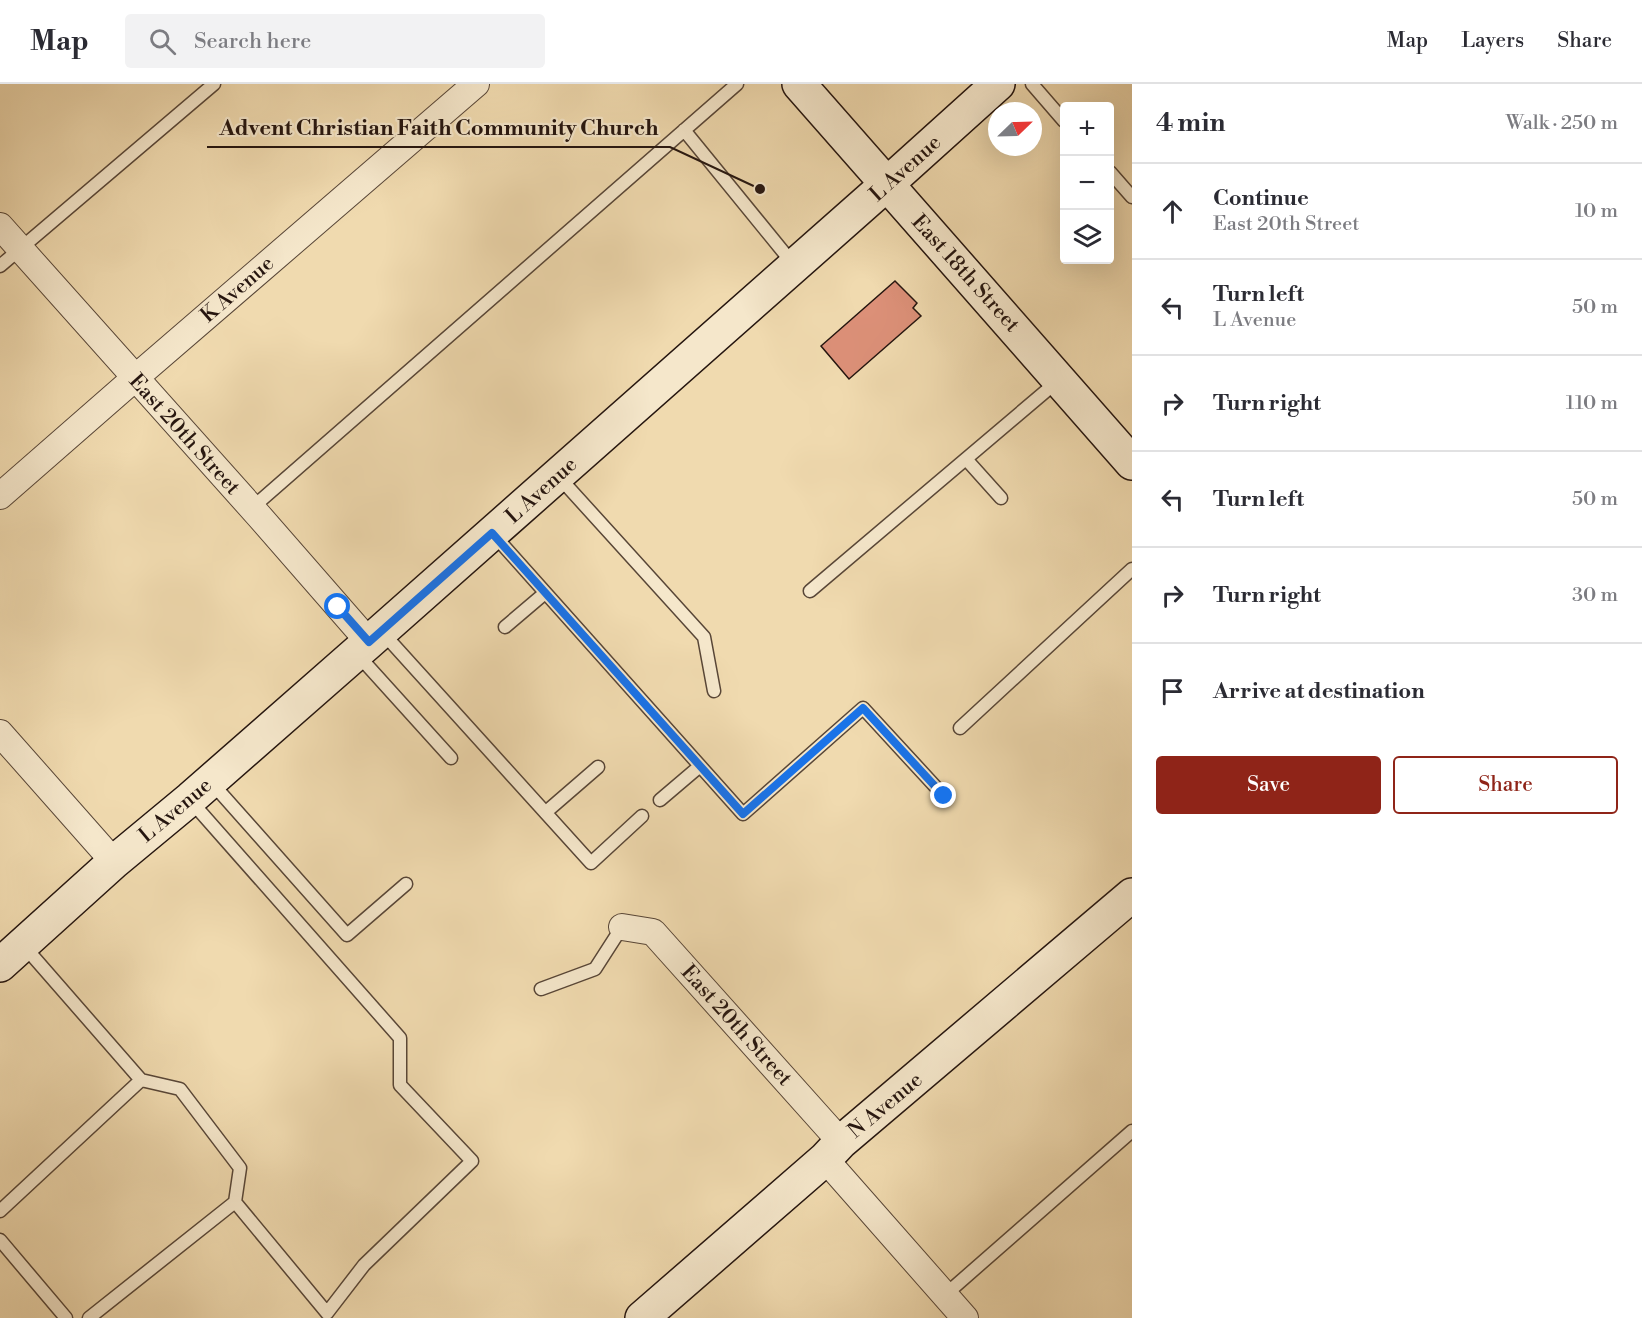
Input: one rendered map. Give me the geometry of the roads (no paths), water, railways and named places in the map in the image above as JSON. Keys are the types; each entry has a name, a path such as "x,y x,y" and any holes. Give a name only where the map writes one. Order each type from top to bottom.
{"street":[{"name":"K Avenue","path":"0,496 476,84"},
{"name":"East 18th Street","path":"799,84 1132,463"},
{"name":"L Avenue","path":"11,955 114,862 369,642 998,84"},
{"name":"East 20th Street","path":"0,226 369,642"},
{"path":"0,733 114,862"},
{"name":"N Avenue","path":"642,1318 1132,895"},
{"name":"East 20th Street","path":"622,927 654,932 833,1151 965,1318"}],"lane":[{"path":"0,266 214,84"},
{"path":"252,508 737,84"},
{"path":"1032,84 1060,115"},
{"path":"684,130 795,266"},
{"path":"1114,177 1132,197"},
{"path":"810,591 1060,379"},
{"path":"966,459 1001,498"},
{"path":"557,476 704,638 714,691"},
{"path":"492,533 743,814 863,708 944,796"},
{"path":"960,728 1132,568"},
{"path":"505,627 545,593"},
{"path":"369,642 451,758"},
{"path":"369,642 546,812 591,863 642,816"},
{"path":"660,800 700,766"},
{"path":"546,812 598,767"},
{"path":"200,790 347,935 406,884"},
{"path":"200,790 400,1038 400,1085 472,1161 364,1265 327,1313 235,1202"},
{"path":"541,989 595,969 622,927"},
{"path":"11,955 141,1080 180,1089 240,1168 235,1202 89,1318"},
{"path":"0,1211 141,1080"},
{"path":"945,1295 1132,1131"},
{"path":"0,1240 66,1318"}],"place":[{"name":"Advent Christian Faith Community Church","path":"760,189"}]}
